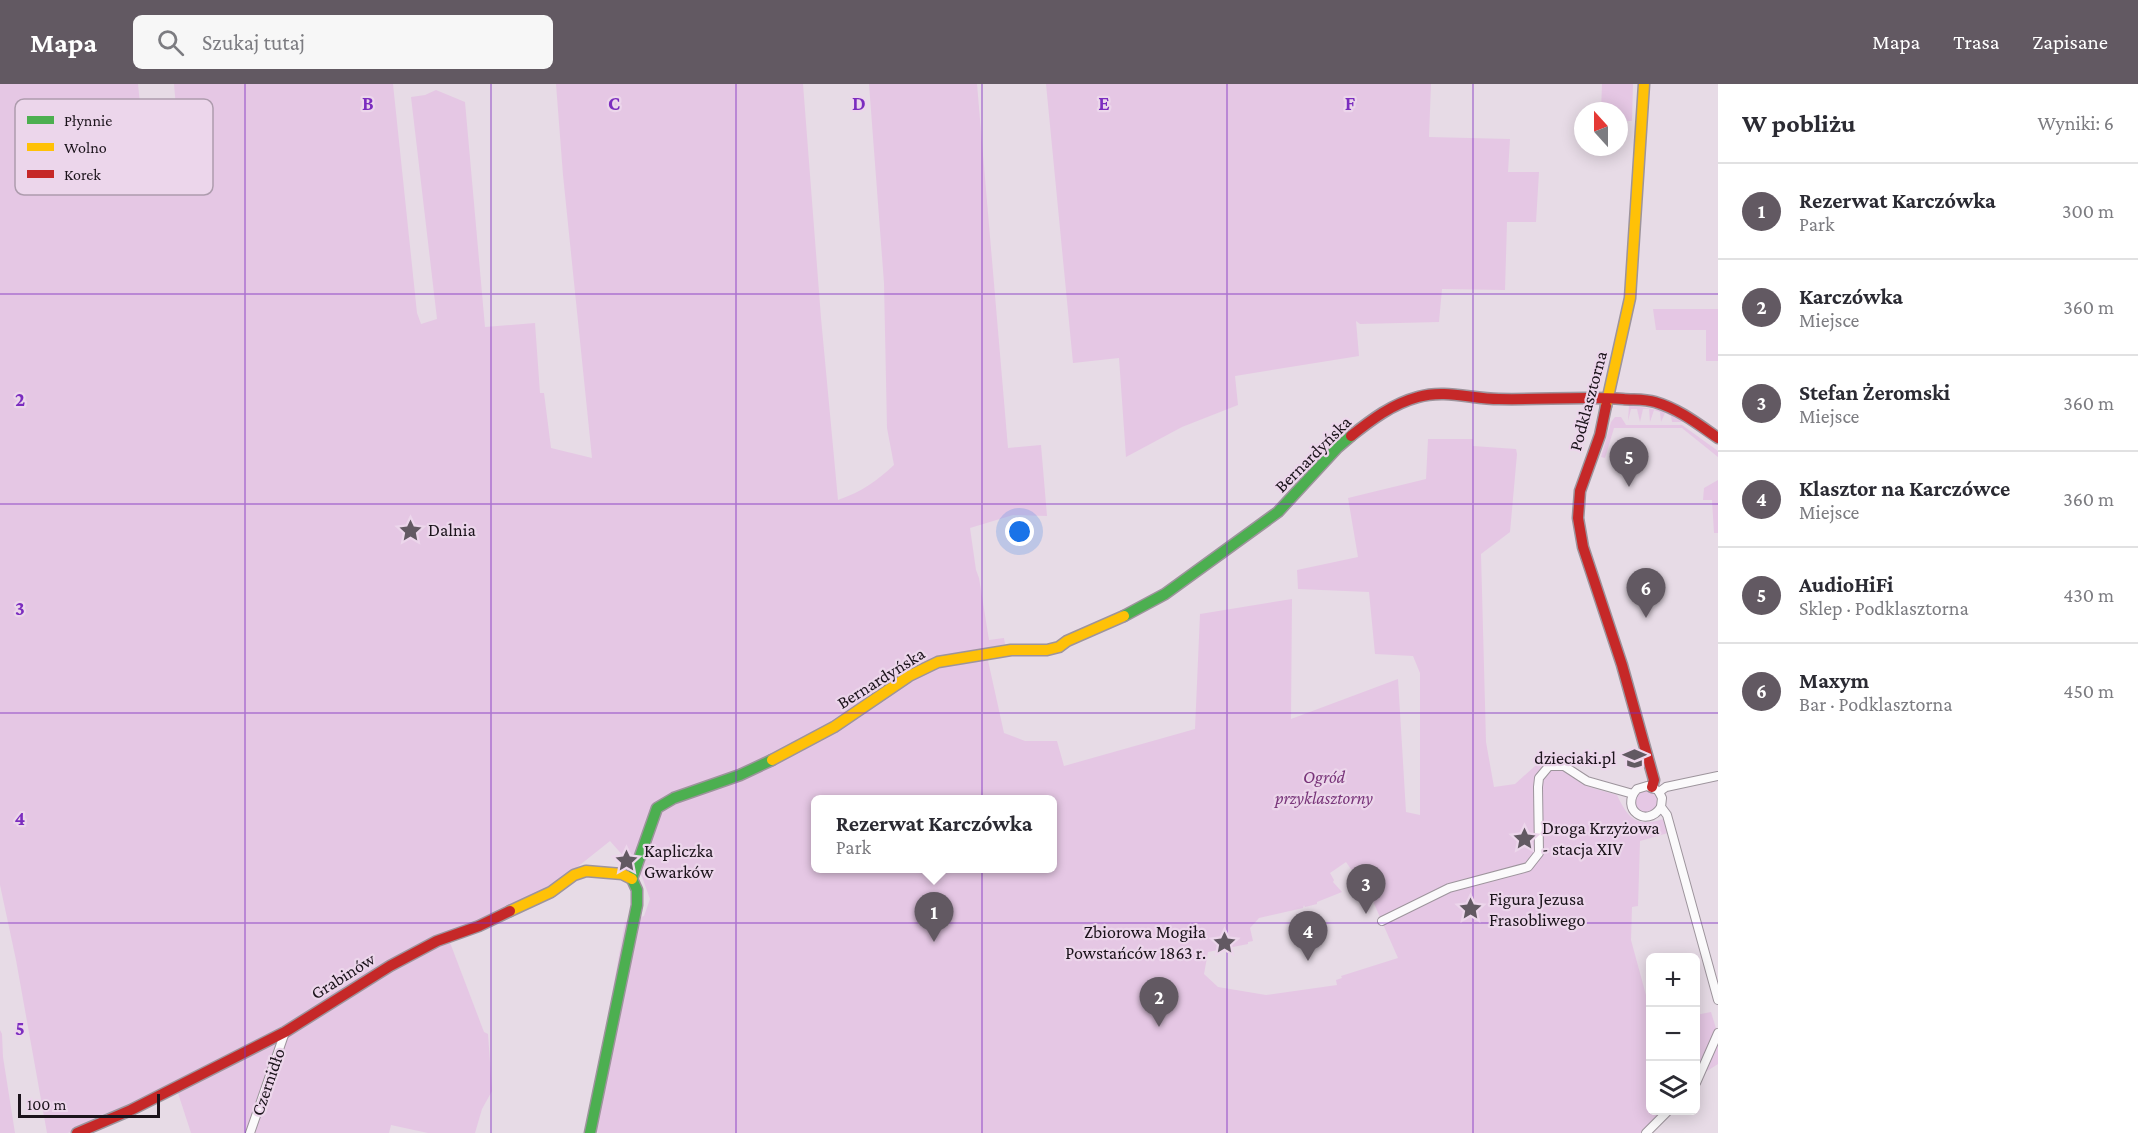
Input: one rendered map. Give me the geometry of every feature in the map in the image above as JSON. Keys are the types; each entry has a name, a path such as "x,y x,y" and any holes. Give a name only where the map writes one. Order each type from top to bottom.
{"street":[{"name":"Podklasztorna","path":"1644,84 1630,298 1600,435 1580,491 1579,530 1640,724 1656,790 1662,798 1660,807 1667,815 1707,953 1718,1000"},
{"name":"Bernardyńska","path":"590,1133 637,905 637,890 632,879 657,808 674,798 734,778 794,750 834,728 909,676 938,662 1011,650 1047,651 1152,602 1278,512 1343,443 1372,419 1394,406 1417,397 1432,394 1456,394 1497,399 1607,398 1653,401 1683,413 1718,438"},
{"path":"1382,921 1443,891 1516,871 1532,862 1539,853 1539,778 1549,765 1564,766 1587,781 1633,794"},
{"path":"1660,807 1652,816 1639,815 1631,803 1633,794 1641,787 1656,790 1718,776"},
{"name":"Grabinów","path":"77,1133 131,1110 285,1032 390,966 436,942 479,926 551,892 574,875 592,872 615,873 632,879"},
{"name":"Czernidło","path":"250,1133 285,1032"},
{"path":"1700,1072 1718,1033"},
{"path":"1647,1133 1664,1115"}],"green space":[{"name":"Ogród przyklasztorny","path":"0,84 138,84 140,99 15,99 15,195 213,195 213,99 175,99 174,84 393,84 417,313 421,324 437,319 411,97 425,95 436,90 465,102 485,327 535,323 540,393 544,393 551,448 592,458 556,84 803,84 838,500 868,485 894,465 887,428 884,283 869,84 977,84 1008,448 1041,445 1047,516 1013,515 970,528 989,640 1004,638 1005,644 933,660 909,672 881,692 796,744 732,776 706,785 712,789 777,760 839,725 911,677 949,661 975,657 987,656 1004,733 1025,741 1057,741 1064,766 1195,729 1200,614 1292,599 1291,719 1398,679 1406,812 1420,815 1420,673 1413,656 1375,654 1369,592 1298,589 1297,570 1358,557 1348,498 1426,479 1428,439 1473,439 1473,446 1516,449 1517,454 1510,532 1481,554 1486,742 1494,787 1515,784 1545,757 1559,759 1559,761 1547,764 1537,775 1543,777 1547,771 1559,770 1584,785 1617,795 1625,810 1634,819 1646,822 1663,819 1668,833 1640,841 1638,906 1632,907 1631,940 1646,995 1646,1115 1663,1115 1641,1133 598,1133 589,1121 625,922 644,916 650,899 642,877 610,841 551,888 479,922 437,937 386,965 278,1032 122,1110 68,1133 47,1133 0,885","holes":["1346,862 1372,899 1398,958 1341,976 1342,978 1336,980 1337,985 1266,995 1218,987 1204,974 1208,952 1253,941 1250,928 1259,918 1303,908 1304,905 1305,907 1317,904 1317,902 1342,892 1333,882 1330,873"]},
{"path":"1046,84 1431,84 1429,137 1510,139 1508,172 1539,172 1536,222 1507,222 1505,290 1442,289 1439,322 1360,324 1356,321 1359,356 1235,376 1238,405 1182,427 1126,457 1119,358 1073,363"},
{"path":"1602,84 1633,84 1632,121 1628,121 1628,102 1601,102"},
{"path":"1653,309 1718,309 1718,361 1706,361 1706,330 1656,330"},
{"path":"1629,405 1664,411 1685,422 1672,422 1671,416 1665,413 1661,422 1660,412 1654,410 1650,422 1649,409 1643,409 1640,422 1637,409 1631,409 1628,421"},
{"path":"1615,417 1621,417 1626,425 1682,425 1718,451 1718,457 1682,428 1614,428 1605,458 1601,457 1611,422"},
{"path":"1718,480 1718,533 1714,533 1712,500 1703,500 1704,488"},
{"path":"1646,791 1654,794 1657,802 1654,810 1646,813 1638,810 1635,802 1638,794"},
{"path":"449,940 484,1032 488,1034 492,1091 482,1109 475,1133 428,1133 391,1125 389,1133 254,1133 287,1035 361,988"},
{"path":"1711,1012 1718,1035 1718,1064 1700,1075 1700,1061 1700,1014"},
{"path":"0,1030 2,1034 3,1057 15,1133 0,1133"},
{"path":"278,1041 248,1133 191,1133 177,1090"}],"traffic: fast":[{"path":"1124,616 1165,594 1278,512 1351,436"},
{"path":"590,1133 637,905 637,890 632,879 657,808 674,798 740,775 772,760"}],"traffic: slow":[{"path":"1606,406 1630,298 1644,84"},
{"path":"772,760 834,727 909,676 938,662 1011,650 1047,650 1059,647 1067,641 1124,616"},
{"path":"510,911 551,892 574,875 586,871 622,874 632,879"}],"traffic: jam":[{"path":"1351,436 1374,418 1399,404 1418,397 1448,394 1489,399 1647,400 1680,413 1718,438"},
{"path":"1606,406 1600,435 1580,491 1578,518 1583,547 1622,665 1654,780 1652,787"},
{"path":"77,1133 131,1110 285,1032 390,966 437,941 479,926 510,911"}],"place":[{"name":"AudioHiFi","path":"1629,487"},
{"name":"Dalnia","path":"410,530"},
{"name":"Maxym","path":"1646,618"},
{"name":"dzieciaki.pl","path":"1634,758"},
{"name":"Droga Krzyżowa - stacja XIV","path":"1524,838"},
{"name":"Kapliczka Gwarków","path":"626,861"},
{"name":"Figura Jezusa Frasobliwego","path":"1471,909"},
{"name":"Stefan Żeromski","path":"1366,914"},
{"name":"Rezerwat Karczówka","path":"934,942"},
{"name":"Zbiorowa Mogiła Powstańców 1863 r.","path":"1224,942"},
{"name":"Klasztor na Karczówce","path":"1308,961"},
{"name":"Karczówka","path":"1159,1027"}]}
